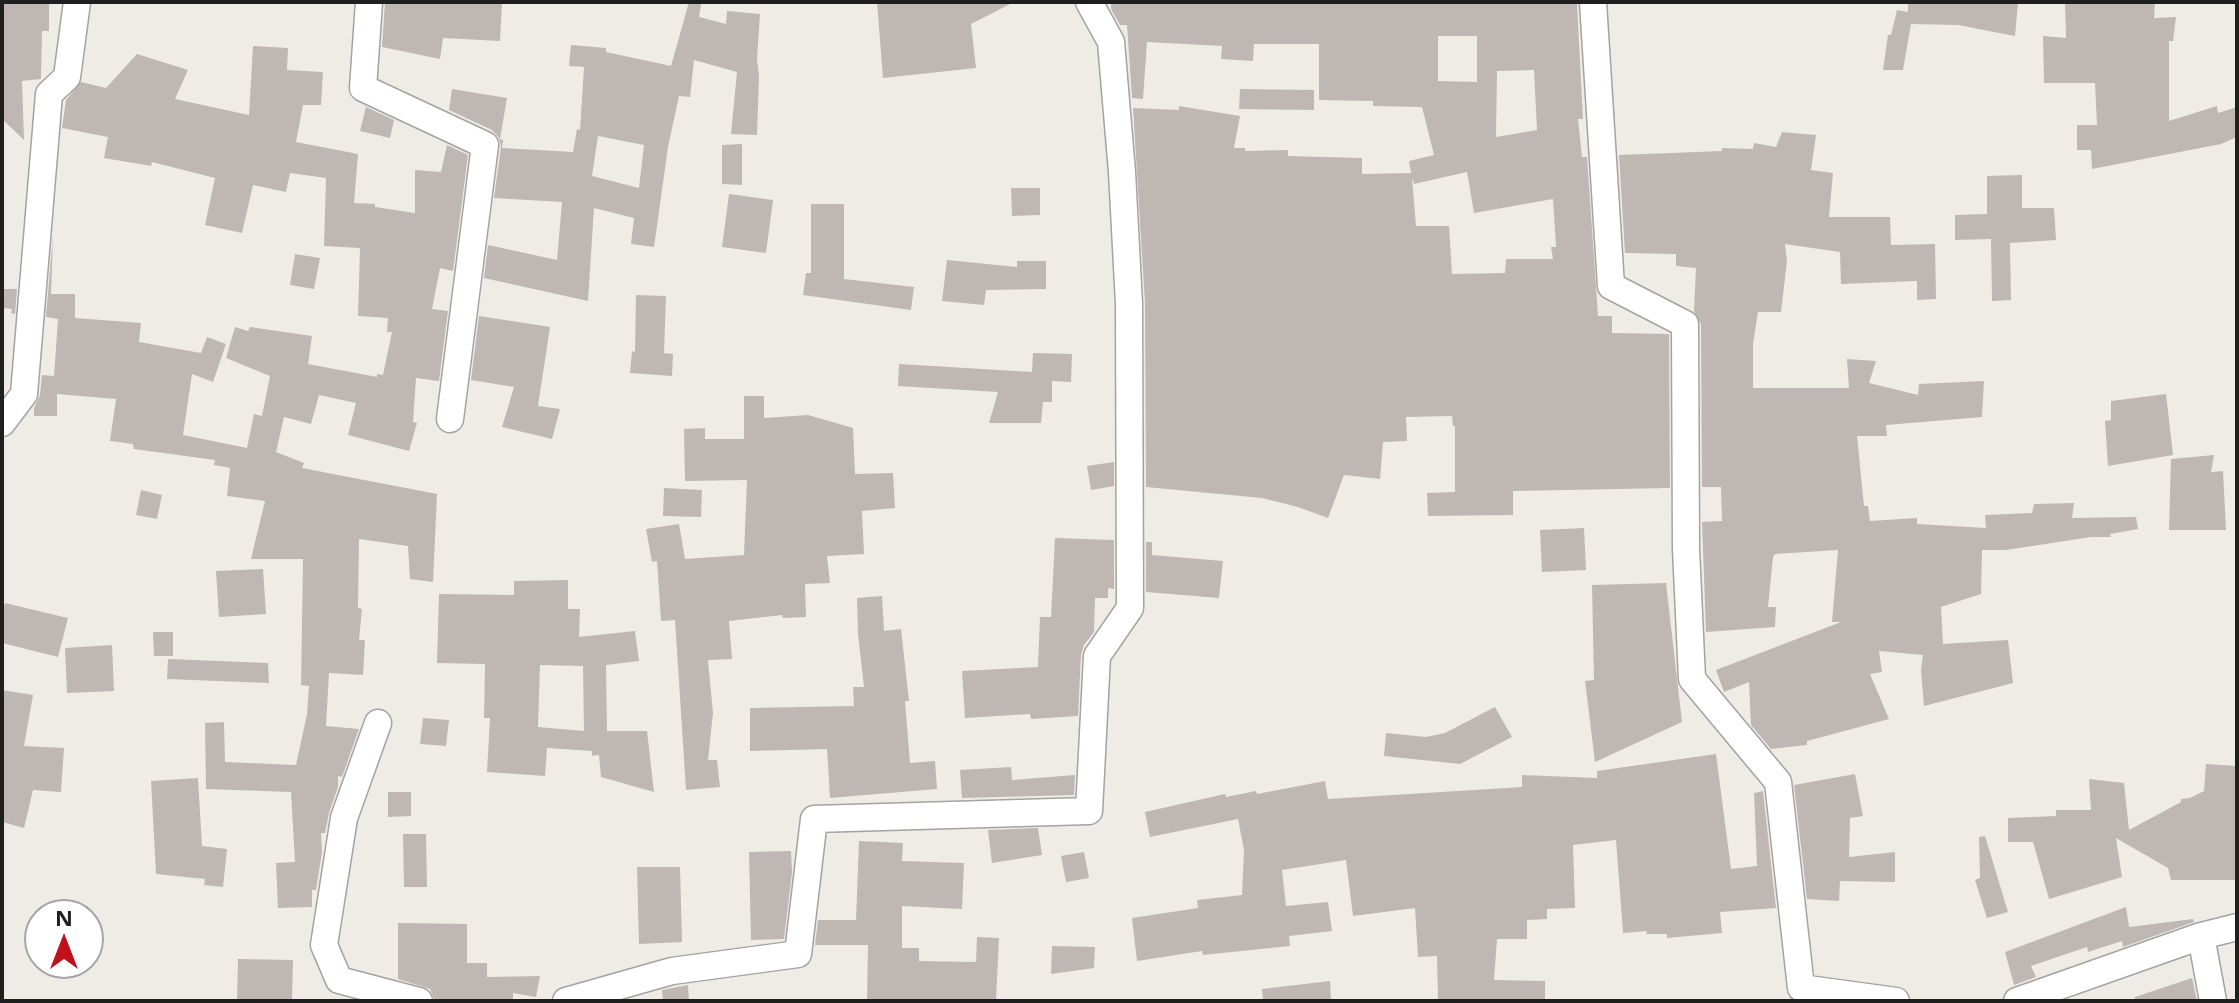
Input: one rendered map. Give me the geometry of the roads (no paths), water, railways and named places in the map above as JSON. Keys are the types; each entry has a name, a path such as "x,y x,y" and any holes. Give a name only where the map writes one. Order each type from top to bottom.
{"street":[{"path":"2,423 24,394 49,94 67,77 77,2"},
{"path":"369,2 363,88 485,145 450,419"},
{"path":"566,1001 672,971 798,954 814,819 1089,811 1097,656 1130,608 1129,304 1122,172 1111,42 1089,2"},
{"path":"1593,2 1611,286 1685,324 1686,549 1692,679 1778,782 1801,988 1896,1001"},
{"path":"378,723 344,818 324,945 339,980 419,1001"},
{"path":"2017,1001 2201,936 2237,927"},
{"path":"2201,936 2213,1001"}]}
